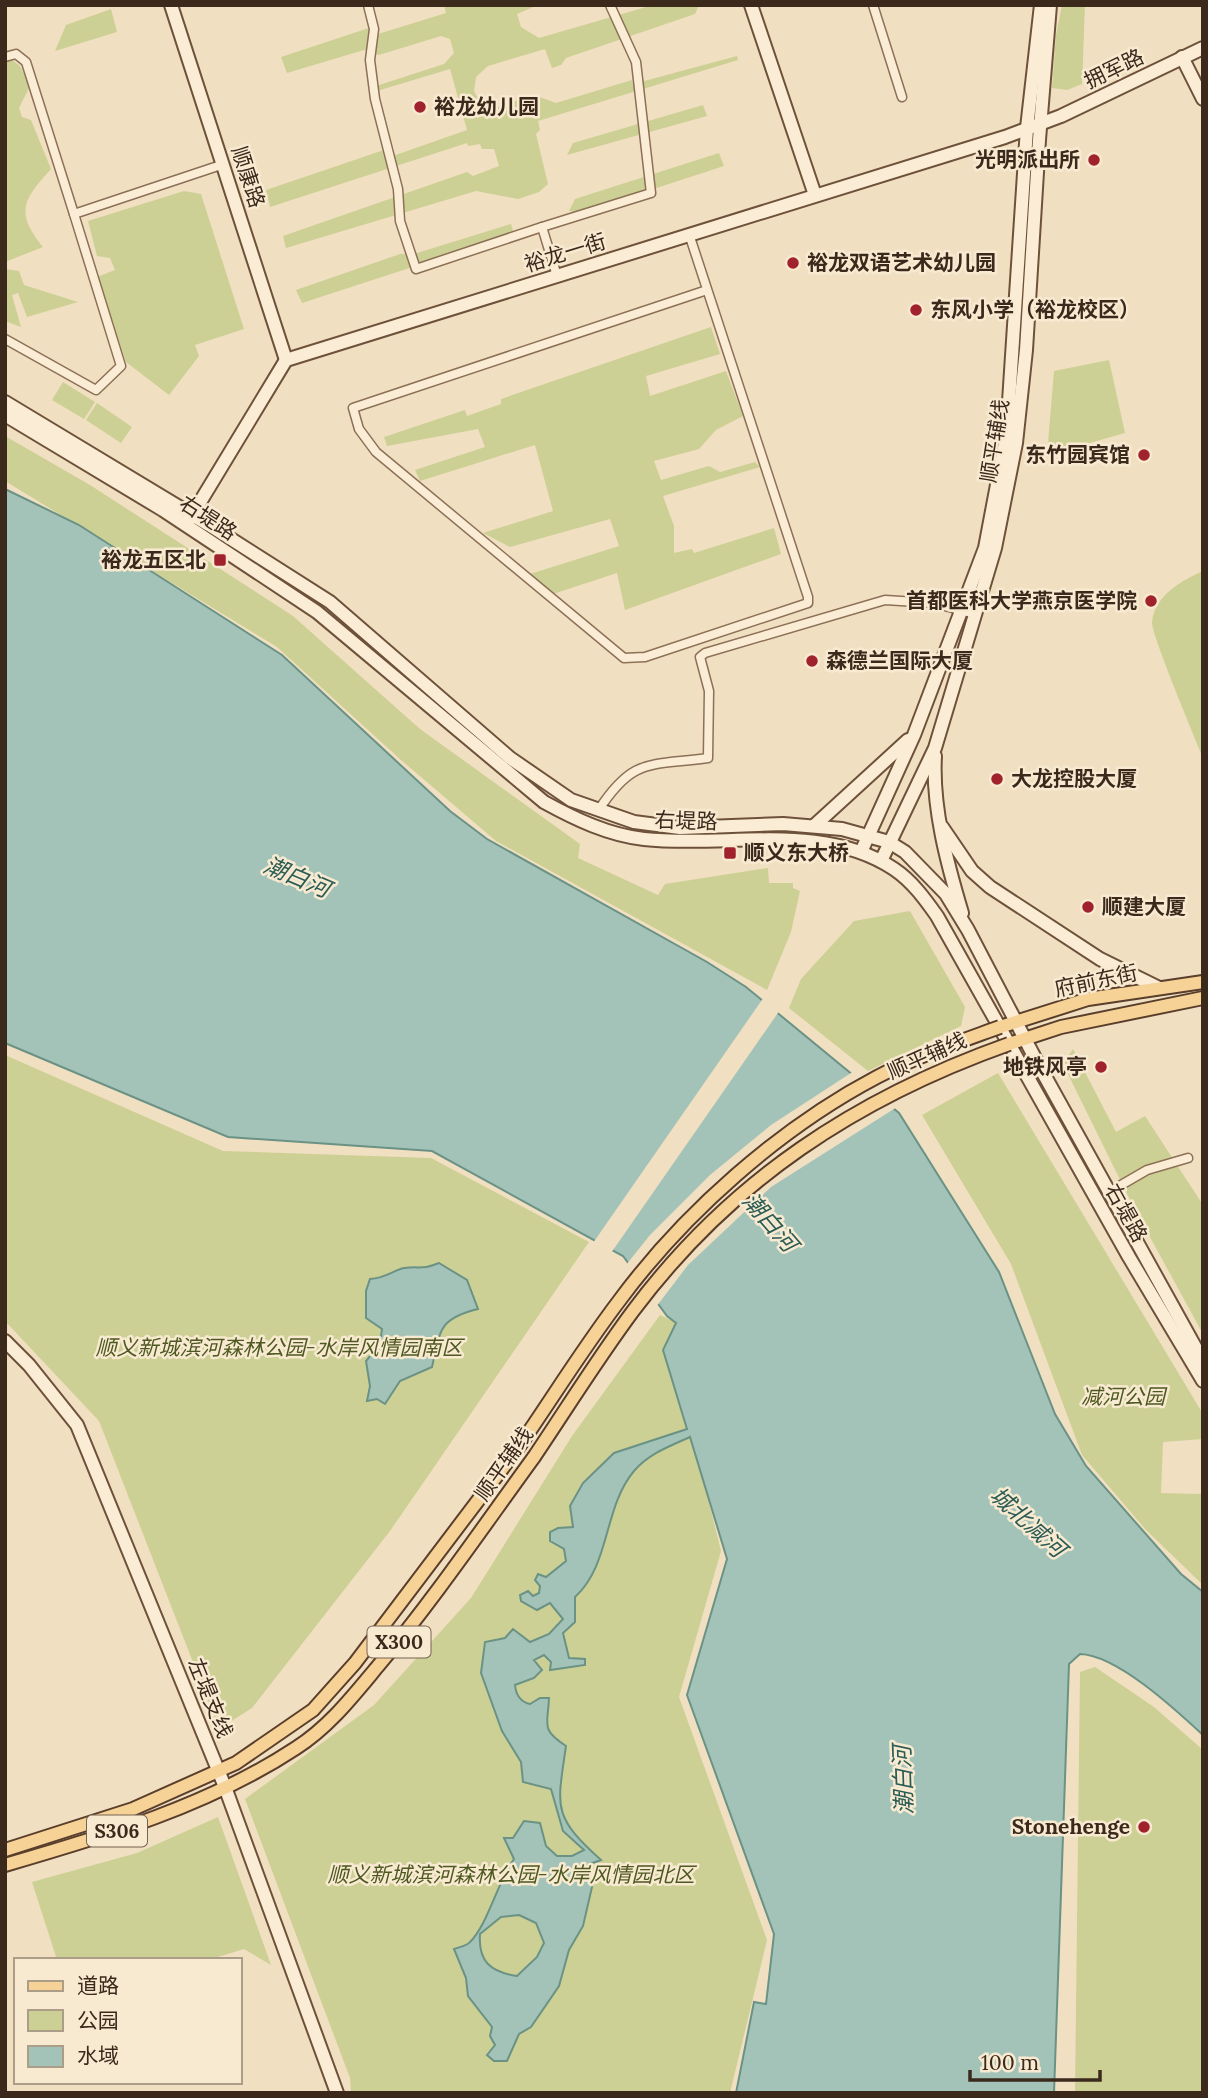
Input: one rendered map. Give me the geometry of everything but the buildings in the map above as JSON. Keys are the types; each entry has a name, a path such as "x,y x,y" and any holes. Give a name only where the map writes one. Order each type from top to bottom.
{"main road":[{"name":"顺康路","path":"172,5 286,360"},
{"path":"751,5 815,195"},
{"name":"顺平辅线","path":"881,861 935,748 985,548 1007,432 1027,128 1041,5"},
{"name":"顺平辅线","path":"861,852 995,548 1016,443 1026,350 1050,5"},
{"name":"拥军路","path":"1040,123 1203,48"},
{"path":"1182,57 1203,99"},
{"name":"裕龙一街","path":"286,360 1040,123"},
{"path":"189,521 286,360"},
{"name":"右堤路","path":"5,402 189,521 317,612 544,802 574,818 640,839 839,844 881,861 917,889 937,916 1129,1257 1203,1381"},
{"name":"右堤路","path":"5,415 330,603 510,758 547,785 598,811 634,822 680,828 815,825 867,834 889,842 928,874 968,930 1203,1361"},
{"path":"815,825 914,735"},
{"path":"935,748 935,791 953,882 968,930"},
{"path":"942,827 972,871 990,887 1100,959 1159,988"},
{"name":"府前东街","path":"1000,1027 1088,999 1203,982"},
{"name":"府前东街","path":"1009,1044 1108,1017 1203,998"},
{"name":"顺平辅线","path":"5,1850 133,1809 219,1770 262,1748 313,1710 355,1663 520,1445 618,1301 695,1213 738,1173 788,1134 875,1078 929,1053 1000,1027"},
{"name":"顺平辅线","path":"5,1865 138,1824 225,1787 296,1748 343,1708 411,1627 534,1457 633,1311 664,1272 736,1198 787,1155 838,1122 936,1071 1009,1044"},
{"name":"左堤支线","path":"5,1341 77,1425 219,1770 337,2093"}],"street":[{"path":"368,5 374,29 370,60 375,99 398,189 400,221 416,268 651,194 636,62 610,5"},
{"path":"873,5 902,96"},
{"path":"5,57 16,54 26,62 121,366 96,390 5,339"},
{"path":"74,214 224,164"},
{"path":"542,227 557,275"},
{"path":"689,234 808,603 645,657 624,658 376,452 359,429 353,408 707,290"},
{"path":"598,811 623,777 635,769 708,758 709,691 701,657 705,653 885,600 933,603 969,612"},
{"path":"1109,1192 1147,1170 1188,1158"}],"green space":[{"path":"444,5 538,5 517,14 521,27 539,38 653,5 699,5 695,14 566,58 561,65 552,68 545,49 488,66 476,77 474,91 480,102 494,108 534,95 556,103 632,80 633,84 737,56 738,60 538,121 540,130 536,134 548,184 539,192 518,199 476,191 286,248 283,236 467,172 473,176 499,166 494,149 482,149 480,144 468,146 467,143 270,207 266,190 384,150 387,158 467,130 450,69 377,91 376,86 444,64 454,53 450,39 441,36 379,55 364,50 287,73 281,57 369,28 378,34 446,13"},
{"path":"1062,5 1085,5 1082,84 1067,90 1052,88 1056,35"},
{"path":"111,9 117,32 55,51 66,25"},
{"path":"12,60 20,66 30,86 19,108 22,117 31,120 51,169 34,189 26,206 28,224 43,247 5,262 5,62"},
{"path":"703,105 707,116 567,155 573,143"},
{"path":"719,153 724,166 580,213 569,211 575,199"},
{"path":"184,191 201,194 244,329 195,345 199,356 169,395 126,362 97,277 115,270 110,258 97,256 88,221"},
{"path":"511,224 514,234 302,303 296,290 400,254 417,253"},
{"path":"5,269 19,271 24,285 78,302 27,317 18,293 12,295 21,327 5,321"},
{"path":"711,327 720,354 646,376 650,396 726,371 743,416 716,430 699,449 654,461 661,480 709,466 720,472 755,462 760,467 663,496 674,526 674,553 692,549 694,553 774,528 781,554 625,610 617,573 553,594 530,574 619,546 610,519 510,547 483,533 553,511 535,445 420,481 415,470 485,447 478,429 387,446 384,437 465,410 467,416 501,404 501,399"},
{"path":"1109,360 1125,433 1047,455 1054,371"},
{"path":"63,382 95,402 84,419 52,400"},
{"path":"97,403 132,427 121,443 86,420"},
{"path":"5,436 90,485 293,616 420,729 580,844 578,858 658,895 665,884 768,868 769,883 793,883 793,888 800,891 791,932 767,990 496,841 401,760 277,647 5,481"},
{"path":"1203,571 1203,758 1152,622 1158,604 1170,590"},
{"path":"910,911 965,1007 961,1026 868,1071 789,1008 801,979 854,921"},
{"path":"1073,1049 1116,1132 1145,1116 1203,1205 1203,1334 1133,1206 1063,1064"},
{"name":"顺义新城滨河森林公园-水岸风情园南区","path":"5,1055 223,1151 431,1158 589,1242 390,1531 252,1708 219,1729 99,1421 5,1321"},
{"name":"减河公园","path":"998,1073 1203,1414 1203,1439 1163,1442 1161,1493 1203,1494 1203,1585 1146,1530 1082,1455 1011,1264 922,1115"},
{"name":"顺义新城滨河森林公园-水岸风情园北区","path":"660,1315 677,1323 697,1454 721,1551 679,1697 767,1940 730,2093 351,2093 350,2078 245,1799 374,1705 471,1598 572,1436"},
{"path":"1095,1667 1154,1707 1203,1750 1203,2093 1075,2093 1080,1672"},
{"path":"218,1817 271,1965 244,1949 215,1958 56,1958 32,1882 137,1853"}],"water":[{"path":"5,489 79,525 282,655 450,811 487,839 707,962 746,987 899,1113 999,1272 1055,1414 1086,1466 1181,1574 1203,1592 1203,1735 1128,1673 1095,1657 1080,1654 1069,1664 1054,2093 736,2093 754,2002 766,2004 774,1934 687,1695 727,1559 690,1437 646,1460 624,1486 595,1569 587,1584 575,1597 575,1622 563,1633 569,1658 585,1659 585,1665 550,1670 551,1662 544,1655 534,1660 542,1670 534,1678 515,1685 516,1692 524,1702 530,1704 540,1698 549,1698 547,1726 552,1735 566,1746 560,1798 562,1810 574,1832 601,1860 587,1865 592,1887 583,1926 569,1950 559,1986 531,2027 519,2034 507,2061 494,2061 487,2055 495,2045 490,2036 492,2027 468,1996 466,1978 454,1949 469,1943 476,1934 514,1859 504,1838 513,1838 524,1821 540,1823 546,1846 557,1856 572,1856 584,1850 563,1831 551,1789 523,1782 521,1762 502,1731 481,1673 485,1642 505,1638 513,1629 530,1642 549,1634 563,1619 550,1603 537,1610 521,1601 520,1595 528,1591 533,1596 539,1593 540,1586 535,1580 538,1574 546,1577 566,1561 564,1549 550,1541 550,1532 558,1528 573,1527 570,1506 583,1483 614,1453 687,1429 663,1350 676,1323 667,1316 623,1256 432,1151 228,1137 5,1043","holes":["519,1915 536,1923 544,1943 537,1957 517,1976 500,1972 484,1959 480,1934 501,1917"]},
{"path":"439,1263 467,1280 478,1309 455,1317 443,1329 432,1367 400,1381 385,1404 377,1399 367,1401 370,1386 366,1361 380,1344 382,1329 366,1318 366,1291 370,1279 404,1268"}],"pier":[{"path":"764,997 780,1010 611,1253 593,1243"},
{"path":"854,1071 897,1107 771,1187 688,1265 656,1307 626,1265 650,1235 710,1175 771,1125"}],"place":[{"name":"裕龙幼儿园","path":"420,107"},
{"name":"光明派出所","path":"1094,160"},
{"name":"裕龙双语艺术幼儿园","path":"793,263"},
{"name":"东风小学（裕龙校区）","path":"916,310"},
{"name":"东竹园宾馆","path":"1144,455"},
{"name":"裕龙五区北","path":"220,560"},
{"name":"首都医科大学燕京医学院","path":"1151,601"},
{"name":"森德兰国际大厦","path":"812,661"},
{"name":"大龙控股大厦","path":"997,779"},
{"name":"顺义东大桥","path":"730,853"},
{"name":"顺建大厦","path":"1088,907"},
{"name":"地铁风亭","path":"1101,1067"},
{"name":"Stonehenge","path":"1144,1827"}],"water label":[{"name":"潮白河","path":"297,877"},
{"name":"潮白河","path":"770,1222"},
{"name":"城北减河","path":"1028,1522"},
{"name":"潮白河","path":"903,1780"}]}
